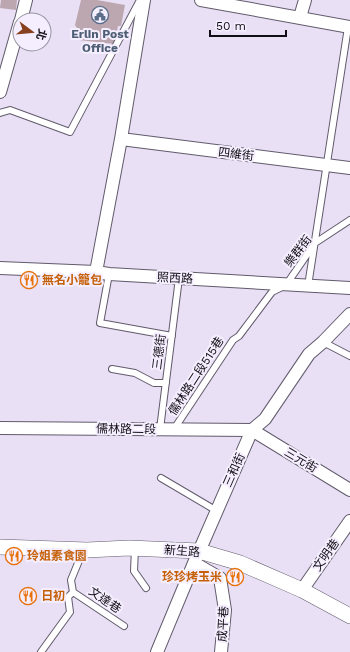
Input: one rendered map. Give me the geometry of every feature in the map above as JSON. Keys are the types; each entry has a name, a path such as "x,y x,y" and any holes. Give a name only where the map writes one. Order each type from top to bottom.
{"street":[{"path":"23,12 26,0"},
{"path":"96,272 121,139 144,0"},
{"path":"201,0 349,27"},
{"path":"300,18 304,0"},
{"path":"0,92 12,49"},
{"name":"四維街","path":"121,139 350,168"},
{"name":"照西路","path":"0,268 96,272 350,288"},
{"name":"三和街","path":"157,652 196,557 252,430 265,419 309,354 350,314"},
{"name":"儒林路二段","path":"0,428 252,430"},
{"name":"三元街","path":"252,430 350,490"},
{"name":"文明巷","path":"302,590 350,521"},
{"name":"新生路","path":"0,547 83,550 135,548 240,563 302,590 350,616"},
{"name":"成平巷","path":"196,557 220,578 226,610 221,652"}],"lane":[{"path":"0,113 10,110 70,132 140,0"},
{"path":"308,286 349,27"},
{"name":"樂群街","path":"286,285 315,243 350,220"},
{"path":"109,274 100,324 172,336"},
{"name":"三德街","path":"160,429 180,278"},
{"name":"儒林路二段515巷","path":"174,429 233,340 239,336 272,292 286,285"},
{"path":"323,342 350,356"},
{"path":"112,369 135,373 154,383 166,383"},
{"path":"161,478 217,511"},
{"path":"135,548 134,571 146,588"},
{"name":"文達巷","path":"83,550 71,580 74,592 124,626"},
{"name":"文達巷","path":"41,652 70,612 68,597 74,592"}],"building":[{"path":"1,0 17,0 16,10 0,8"},
{"name":"Erlin Post Office","path":"81,0 97,0 125,5 121,26 118,26 114,44 79,40 79,31 75,25"}],"place":[{"name":"Erlin Post Office","path":"100,15"},
{"name":"無名小籠包","path":"29,280"},
{"name":"玲姐素食園","path":"14,556"},
{"name":"珍珍烤玉米","path":"235,577"},
{"name":"日初","path":"28,596"}]}
